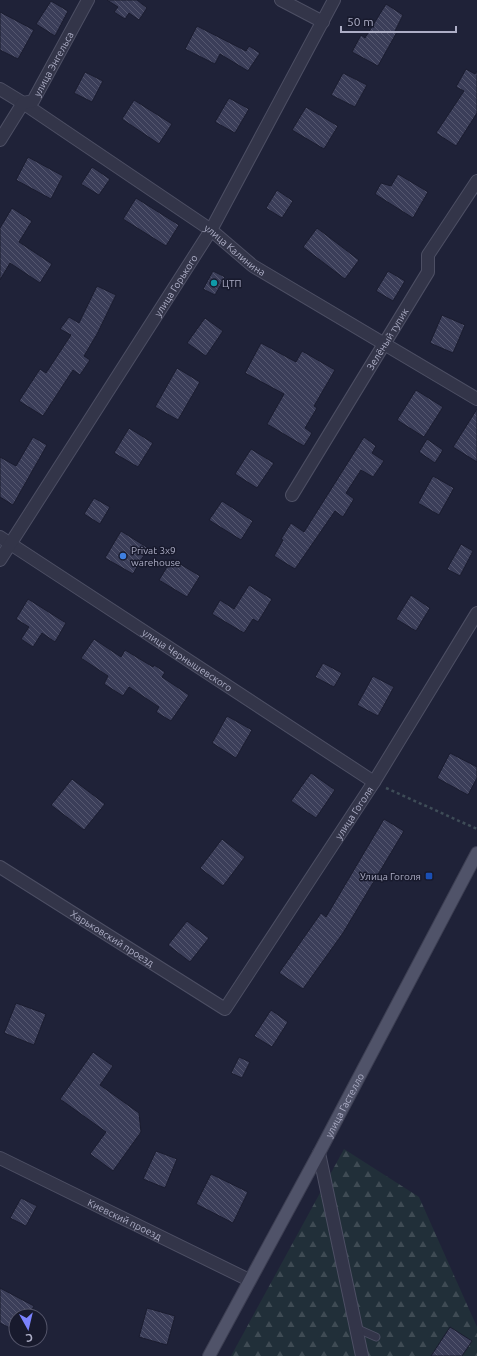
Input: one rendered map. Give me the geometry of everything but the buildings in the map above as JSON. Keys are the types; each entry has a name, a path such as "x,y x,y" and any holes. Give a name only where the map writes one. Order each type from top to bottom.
{"main road":[{"name":"улица Гастелло","path":"208,1356 319,1153 477,853"}],"street":[{"name":"улица Энгельса","path":"0,140 23,103 33,101 88,0"},
{"path":"281,0 323,22"},
{"name":"улица Горького","path":"0,560 5,540 211,230 334,0"},
{"name":"улица Калинина","path":"0,89 211,230 253,266 477,399"},
{"name":"Зелёный тупик","path":"292,495 428,272 428,255 477,182"},
{"name":"улица Чернышевского","path":"5,540 374,782"},
{"name":"улица Гоголя","path":"225,1009 374,782 477,613"},
{"name":"Харьковский проезд","path":"0,867 225,1009"},
{"path":"319,1153 358,1329 362,1356"},
{"name":"Киевский проезд","path":"0,1158 249,1280"}],"lane":[{"path":"358,1329 376,1337"}],"path":[{"path":"374,782 477,829"}],"green space":[{"path":"344,1149 419,1197 477,1327 477,1356 231,1356"}],"place":[{"name":"ЦТП","path":"214,283"},
{"name":"Privat 3x9 warehouse","path":"123,556"},
{"name":"Улица Гоголя","path":"429,876"}]}
